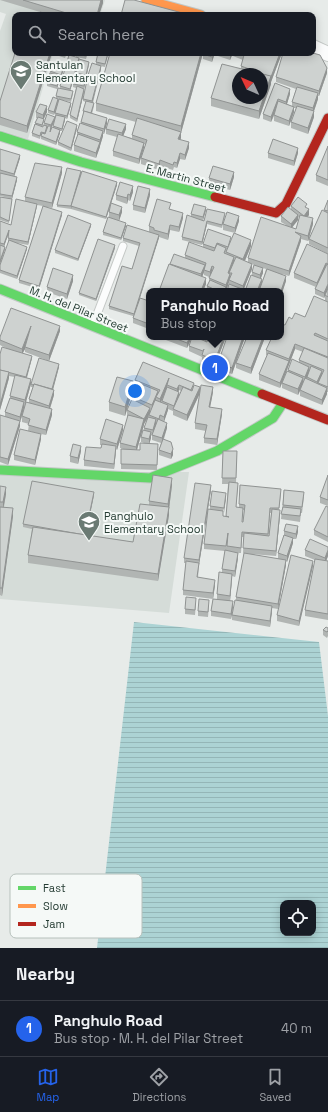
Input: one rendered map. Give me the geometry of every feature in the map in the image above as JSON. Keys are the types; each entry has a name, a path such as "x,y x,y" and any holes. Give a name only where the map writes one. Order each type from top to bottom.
{"main road":[{"path":"146,0 190,12"},
{"path":"325,133 328,118"},
{"name":"E. Martin Street","path":"0,136 103,168 276,213 286,204 325,133"},
{"name":"M. H. del Pilar Street","path":"0,289 328,420"},
{"path":"0,470 150,478 217,452 273,418 283,403"}],"street":[{"path":"316,48 328,54"}],"lane":[{"path":"92,327 123,246"}],"shaded area":[{"name":"Santulan Elementary School","path":"0,0 105,0 101,12 12,12 12,56 52,56 28,139 0,130 0,31 6,14 0,12"},
{"name":"Panghulo Elementary School","path":"0,472 189,472 169,613 0,599"}],"water":[{"path":"134,622 319,642 328,716 328,948 97,948 98,938 142,938 142,874 105,874"}],"building":[{"path":"23,0 101,0 98,12 63,12"},
{"path":"125,0 134,0 179,12 122,12"},
{"path":"316,54 320,55 327,68 319,91 276,77 282,56 316,56"},
{"path":"14,56 49,56 27,126 0,117 0,101"},
{"path":"69,56 79,58 70,89 60,86"},
{"path":"97,56 107,56 105,64 96,62"},
{"path":"109,56 200,56 181,126 96,103"},
{"path":"244,56 279,56 271,77 268,76 268,68 246,68 241,66"},
{"path":"79,59 89,62 86,75 76,73"},
{"path":"53,62 64,66 61,75 50,71"},
{"path":"92,63 101,66 97,81 87,78"},
{"path":"222,64 238,68 232,68 232,104 211,98"},
{"path":"50,73 60,76 57,86 47,83"},
{"path":"75,75 86,77 84,86 73,84"},
{"path":"268,75 271,76 268,85"},
{"path":"87,80 97,82 92,101 83,99"},
{"path":"275,83 290,89 286,102 278,99 271,117 263,114"},
{"path":"77,86 84,89 77,119 70,115"},
{"path":"297,87 318,93 313,108 292,102"},
{"path":"58,88 73,91 71,99 56,96"},
{"path":"53,97 58,99 54,112 48,110"},
{"path":"59,99 71,103 67,116 55,113"},
{"path":"86,101 94,103 91,113 83,111"},
{"path":"278,101 294,107 289,121 274,115"},
{"path":"40,104 47,106 43,115 36,112"},
{"path":"233,104 261,104 259,111"},
{"path":"297,106 314,111 308,128 291,122"},
{"path":"84,111 107,118 104,129 81,122"},
{"path":"47,114 55,117 51,125 44,123"},
{"path":"56,115 65,117 62,129 53,126"},
{"path":"38,117 44,119 42,125 35,123"},
{"path":"137,118 181,132 178,139 189,142 185,155 180,153 177,163 174,162 173,165 160,160 159,164 141,158 147,140 132,135"},
{"path":"109,119 126,124 122,133 106,129"},
{"path":"67,121 77,125 71,148 58,142"},
{"path":"80,123 103,131 100,140 77,132"},
{"path":"35,124 43,127 43,125 47,126 45,133 41,132 40,136 32,133"},
{"path":"48,126 51,126 50,132 52,127 60,130 56,142 41,136 42,133 45,134"},
{"path":"78,134 100,142 96,153 74,145"},
{"path":"118,134 144,143 139,159 113,151"},
{"path":"273,139 298,148 294,161 268,153"},
{"path":"328,146 328,180 316,175"},
{"path":"0,149 20,155 14,174 0,170"},
{"path":"35,163 62,167 52,203 25,197"},
{"path":"213,166 234,172 230,184 209,178"},
{"path":"67,168 81,171 71,206 57,205"},
{"path":"82,171 117,182 106,217 71,206"},
{"path":"0,173 17,177 12,196 0,194"},
{"path":"120,182 133,186 130,195 128,194 127,198 116,195"},
{"path":"138,186 150,189 145,208 133,205"},
{"path":"0,197 12,199 9,221 0,217"},
{"path":"298,197 307,204 305,207 309,209 304,216 291,206"},
{"path":"16,199 37,204 28,242 8,238 9,230 4,244 0,243 0,221 11,225"},
{"path":"157,199 171,203 169,209 183,213 179,227 170,225 168,234 154,230 154,228 149,226"},
{"path":"328,200 328,211 324,210"},
{"path":"111,203 122,207 119,215 109,212"},
{"path":"194,204 206,207 203,217 191,214"},
{"path":"43,206 62,212 39,286 19,280"},
{"path":"288,207 298,215 291,224 281,216"},
{"path":"207,209 225,213 222,225 207,221 202,242 182,237 187,215 204,221"},
{"path":"322,210 328,213 328,248 309,239"},
{"path":"227,212 239,216 235,228 223,224"},
{"path":"68,215 91,224 78,259 55,250"},
{"path":"300,215 313,218 308,236 295,232 301,236 289,271 248,258 261,217 296,229"},
{"path":"108,217 126,223 121,238 103,232"},
{"path":"127,225 159,235 134,314 109,306 122,266 132,269 140,243 123,238"},
{"path":"208,229 231,237 228,247 217,243 215,248 203,244"},
{"path":"234,233 251,240 243,259 226,252"},
{"path":"98,239 115,245 96,299 79,293"},
{"path":"9,240 27,247 17,276 0,270 0,265"},
{"path":"189,242 214,251 217,244 226,248 224,253 234,257 228,273 230,274 226,285 209,278 214,267 212,266 210,272 204,270 206,263 185,255"},
{"path":"307,244 328,254 328,264 326,263 317,283 294,273"},
{"path":"0,245 5,247 0,261"},
{"path":"174,254 205,265 201,274 170,264"},
{"path":"236,257 252,264 243,286 229,280 232,273 229,273"},
{"path":"169,264 206,278 202,288 160,288"},
{"path":"327,264 328,284 324,293 315,289"},
{"path":"254,265 263,268 260,275 252,272"},
{"path":"53,268 73,275 67,294 47,287"},
{"path":"267,269 286,276 282,288 260,288"},
{"path":"251,275 262,279 258,288 246,288"},
{"path":"210,280 226,287 211,288 207,286"},
{"path":"229,284 239,288 228,288"},
{"path":"328,288 328,297 325,295"},
{"path":"314,296 328,302 328,339 315,333 314,335 328,341 328,357 295,344 289,359 266,350 271,340 284,340 284,325 289,317 292,319 295,313 305,317"},
{"path":"140,298 146,300 146,323 133,318"},
{"path":"11,308 60,326 49,355 25,347 31,326 22,349 0,340"},
{"path":"180,340 188,340 187,343"},
{"path":"191,340 202,340 207,342 208,340 223,340 215,360 202,355 204,349 203,351 189,346"},
{"path":"226,340 242,340 232,368 218,363"},
{"path":"246,340 262,340 251,368 236,363"},
{"path":"2,347 32,356 26,377 0,370 0,354"},
{"path":"304,348 328,358 328,387 318,383 324,370 299,360"},
{"path":"268,353 289,361 280,383 259,374"},
{"path":"39,358 59,364 52,389 31,384"},
{"path":"292,359 309,367 305,377 288,370"},
{"path":"143,362 194,383 191,390 179,385 177,389 167,385 169,378 160,399 156,397 160,390 135,380"},
{"path":"311,366 322,371 317,382 307,377"},
{"path":"0,370 9,372 0,405"},
{"path":"287,371 303,378 298,389 282,383"},
{"path":"15,375 31,379 25,400 10,396"},
{"path":"117,377 133,381 125,407 109,402"},
{"path":"305,378 327,388 322,400 300,390"},
{"path":"139,383 158,391 152,405 133,397"},
{"path":"34,384 54,390 49,406 29,399"},
{"path":"194,385 200,387 187,415 173,409 183,387 192,391"},
{"path":"201,385 213,387 209,407 222,409 217,439 204,438 207,425 195,423"},
{"path":"167,387 179,392 174,406 162,401"},
{"path":"10,398 24,402 20,417 5,412"},
{"path":"132,399 150,408 144,419 127,410"},
{"path":"155,400 168,405 164,417 160,415 159,419 149,415"},
{"path":"26,402 52,409 46,430 28,425 30,419 22,416"},
{"path":"0,415 20,421 8,459 0,457"},
{"path":"128,415 144,419 136,447 120,443"},
{"path":"148,417 156,419 153,430 144,428"},
{"path":"106,419 123,425 117,444 100,439"},
{"path":"158,419 167,423 162,438 152,435"},
{"path":"20,429 41,434 35,460 14,455"},
{"path":"143,430 151,432 149,439 141,437"},
{"path":"163,439 171,442 173,449 171,454 159,450"},
{"path":"140,443 158,444 157,465 121,464 121,449 140,450"},
{"path":"73,444 81,446 78,458 70,456"},
{"path":"102,444 116,446 114,464 84,460 86,447 101,448"},
{"path":"223,451 237,451 236,478 222,478"},
{"path":"153,475 172,478 168,504 149,501"},
{"path":"328,475 328,500 320,497"},
{"path":"32,481 94,492 85,535 23,524"},
{"path":"229,482 238,483 236,507 243,508 242,522 245,505 239,504 240,485 281,489 279,508 270,508 268,534 242,532 241,548 227,546 228,533 226,546 204,544 208,509 223,511 223,516 229,517 226,516"},
{"path":"195,483 211,485 199,560 184,558"},
{"path":"0,486 6,487 3,502 0,502"},
{"path":"284,490 304,492 302,507 283,505"},
{"path":"212,491 226,493 224,508 210,506"},
{"path":"140,504 169,507 158,574 28,555 33,527 133,542"},
{"path":"326,506 328,507 328,537 314,530"},
{"path":"0,507 13,508 2,588 0,588"},
{"path":"283,507 301,509 300,516 281,514"},
{"path":"272,509 280,510 276,551 243,548 244,533 269,536"},
{"path":"286,524 298,526 296,534 284,531"},
{"path":"284,535 293,538 287,556 278,553"},
{"path":"310,539 328,547 325,558 305,550"},
{"path":"225,550 238,553 235,571 222,569"},
{"path":"244,553 286,560 278,604 236,597"},
{"path":"291,555 313,561 299,621 277,615"},
{"path":"315,559 328,561 328,614 305,610"},
{"path":"186,561 199,563 197,577 215,580 213,593 183,590"},
{"path":"219,572 232,574 230,596 217,594"},
{"path":"186,597 196,598 195,610 185,609"},
{"path":"199,599 209,600 208,612 198,611"},
{"path":"213,599 233,601 231,614 211,611"},
{"path":"235,600 272,606 270,621 232,615"},
{"path":"326,627 328,628 327,632 323,630"}],"traffic: fast":[{"path":"0,136 81,162 215,197"},
{"path":"0,289 262,394"},
{"path":"0,470 150,478 217,451 273,418 283,403"}],"traffic: slow":[{"path":"146,0 190,12"}],"traffic: jam":[{"path":"215,197 276,213 286,204 328,118"},
{"path":"262,394 328,420"}],"place":[{"name":"Santulan Elementary School","path":"21,90"},
{"name":"Panghulo Road","path":"215,368"},
{"name":"Panghulo Elementary School","path":"89,542"}]}
